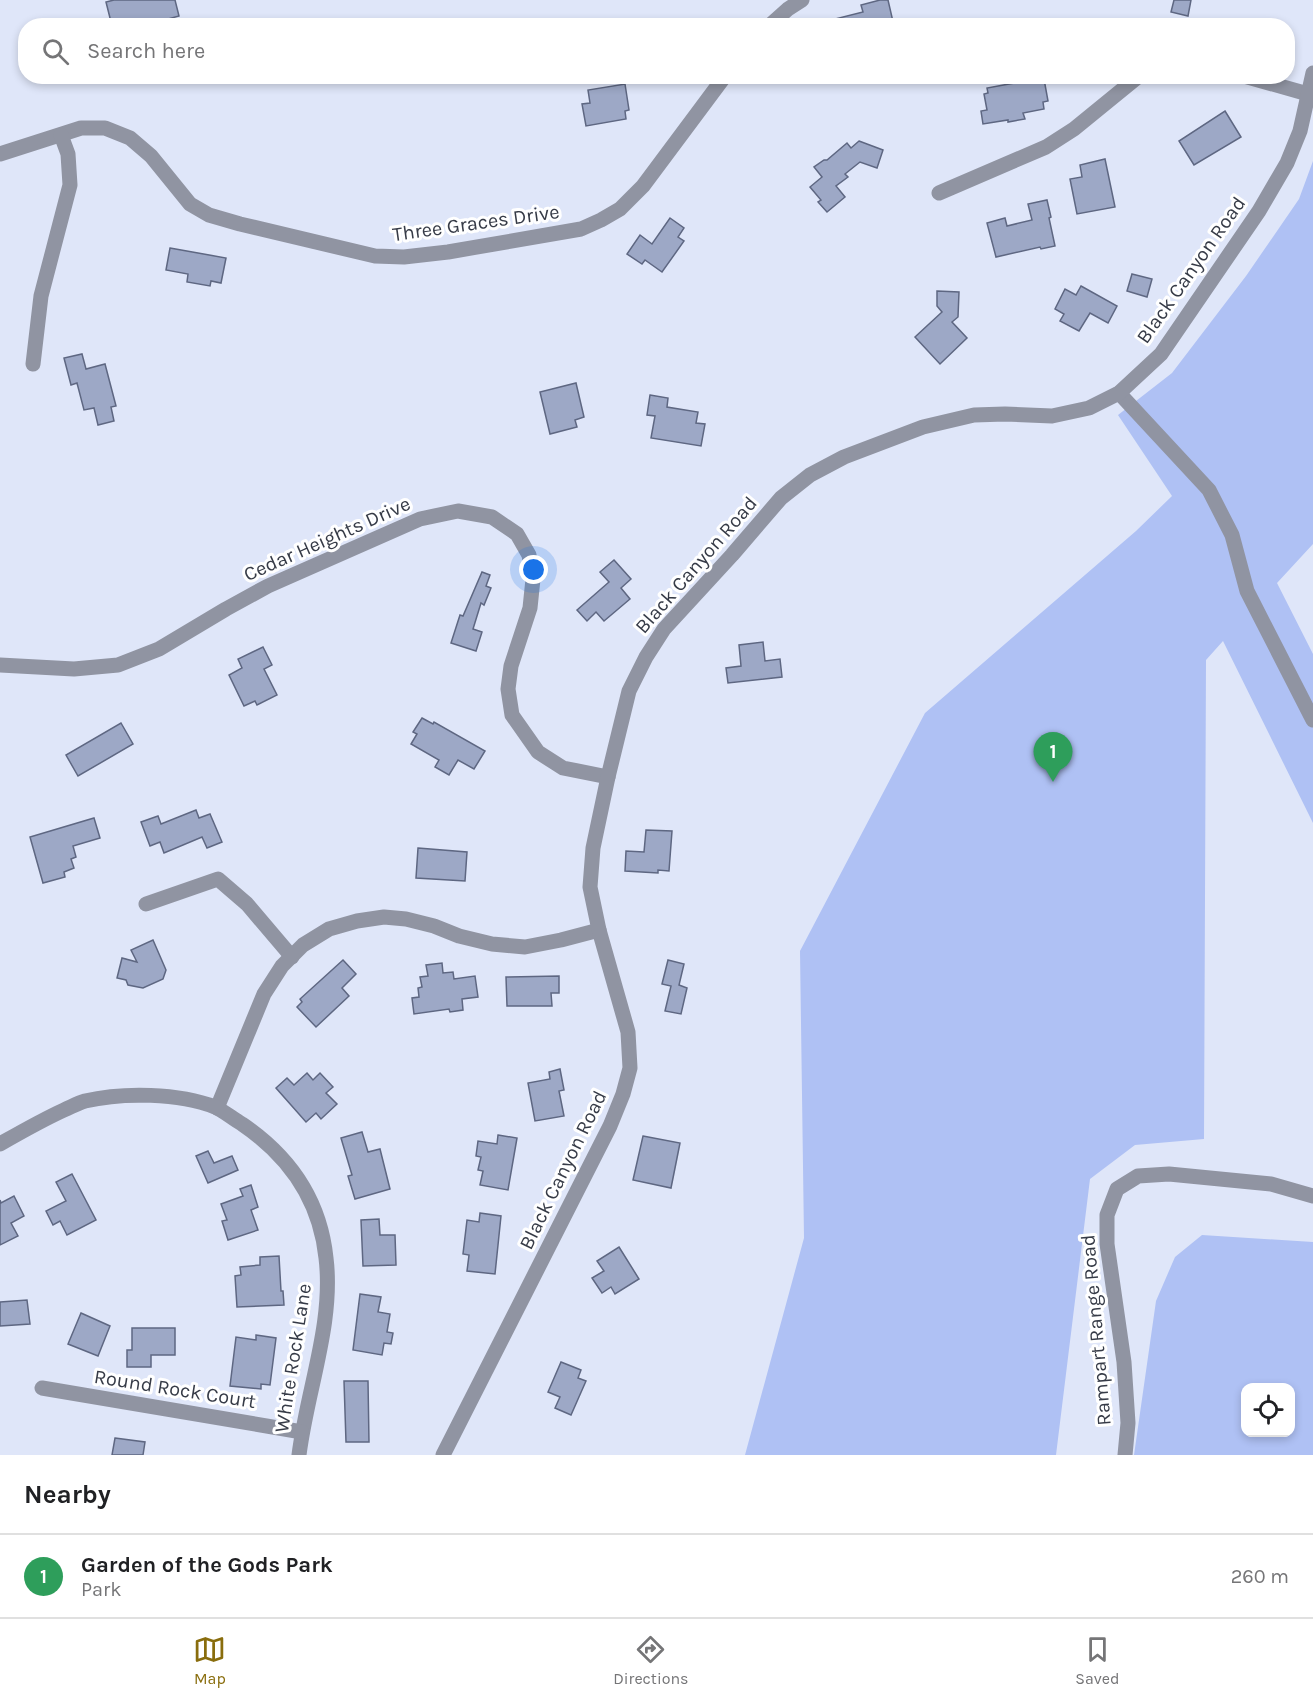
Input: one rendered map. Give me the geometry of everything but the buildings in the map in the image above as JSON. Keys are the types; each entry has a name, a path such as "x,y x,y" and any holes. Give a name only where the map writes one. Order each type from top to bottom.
{"street":[{"path":"778,18 802,0"},
{"name":"Black Canyon Road","path":"443,1455 610,1126 623,1094 630,1068 628,1032 599,930 590,886 593,848 608,777 629,692 646,657 664,629 781,498 810,475 844,457 923,427 974,415 1052,416 1089,408 1119,393 1161,354 1259,211 1287,163 1299,131 1313,73"},
{"name":"Three Graces Drive","path":"0,154 81,128 105,128 130,138 151,156 190,204 209,215 375,256 404,257 448,252 581,229 602,220 620,209 642,186 719,84"},
{"path":"939,193 1046,147 1074,129 1129,84"},
{"path":"1272,84 1308,94"},
{"path":"33,364 41,296 70,185 68,154 61,135"},
{"path":"1119,393 1209,490 1232,535 1247,591 1313,720"},
{"name":"Cedar Heights Drive","path":"0,665 74,669 118,665 159,649 268,586 420,519 458,511 492,517 517,534 529,555 533,579 530,608 511,666 508,688 512,715 538,752 563,768 608,777"},
{"path":"146,904 218,879 247,904 291,957"},
{"path":"217,1108 264,994 282,966 303,945 329,929 384,916 415,921 492,944 525,947 599,930"},
{"name":"White Rock Lane","path":"0,1144 50,1116 84,1101 128,1094 165,1096 217,1108 251,1131 279,1155 302,1184 318,1218 326,1257 328,1296 299,1455"},
{"name":"Rampart Range Road","path":"1125,1455 1128,1423 1124,1372 1107,1244 1107,1215 1117,1189 1138,1176 1169,1174 1271,1184 1313,1196"},
{"name":"Round Rock Court","path":"42,1388 302,1432"}],"shaded area":[{"path":"1313,161 1313,544 1277,583 1313,654 1313,823 1223,641 1206,660 1204,1139 1135,1145 1090,1179 1056,1455 745,1455 804,1238 800,951 925,713 1136,531 1172,496 1118,415 1172,373 1246,276 1299,199"},
{"path":"1202,1235 1313,1242 1313,1455 1134,1455 1156,1301 1175,1257"}],"place":[{"name":"Garden of the Gods Park","path":"1053,782"}]}
